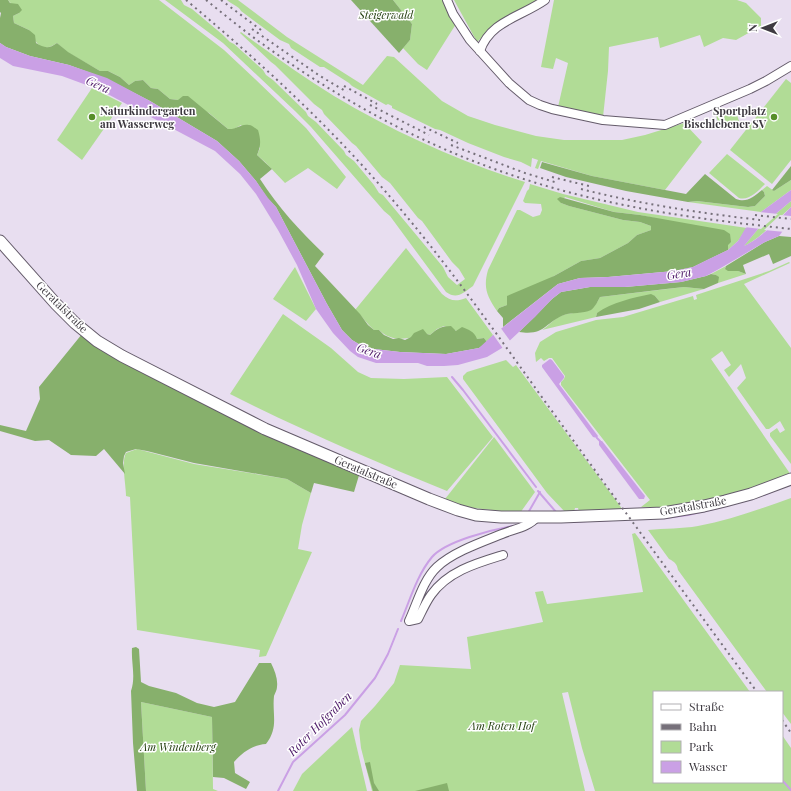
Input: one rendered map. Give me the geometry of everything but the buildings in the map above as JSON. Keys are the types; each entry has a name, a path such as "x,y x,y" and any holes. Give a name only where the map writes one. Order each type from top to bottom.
{"street":[{"path":"447,0 459,24 480,51 509,83 529,100 540,105 603,120 665,125 750,90 791,66"},
{"path":"480,51 490,32 545,0"},
{"name":"Geratalstraße","path":"0,241 75,323 97,341 122,356 259,426 458,510 501,517 641,514 704,506 751,494 791,478"},
{"path":"503,555 481,561 451,575 430,595 418,619 409,621 426,583 437,567 450,557 480,543 519,527 528,525 537,517"}],"green space":[{"path":"0,0 8,0 10,3 18,4 22,10 13,16 14,23 29,30 35,35 36,43 39,45 49,47 57,43 68,52 100,71 108,71 120,77 129,85 135,81 143,80 151,88 158,89 170,99 178,100 183,96 188,96 228,129 234,129 246,125 258,130 260,143 257,155 272,169 260,179 274,199 306,237 324,254 315,266 374,330 379,330 384,335 393,339 399,338 405,340 411,337 414,333 423,329 430,335 442,327 451,326 456,331 462,327 473,332 477,339 484,338 487,342 479,348 446,354 374,349 362,346 352,340 342,330 327,304 276,207 267,198 256,181 239,161 217,141 150,101 107,79 69,65 30,56 6,47 0,43"},
{"path":"8,0 159,0 224,50 255,79 306,128 346,177 337,189 308,168 285,183 257,155 260,148 241,125 234,129 228,129 209,113 178,100 170,99 158,89 151,88 143,80 135,81 129,85 120,77 108,71 100,71 67,52 57,43 47,47 40,46 29,30 14,23 13,16 19,13"},
{"path":"165,0 181,0 184,5 192,9 263,70 266,75 316,122 344,151 346,155 354,161 379,193 383,195 443,267 448,277 457,285 465,279 459,269 390,183 382,177 356,146 324,114 322,110 240,33 241,32 310,81 380,122 427,145 475,165 525,182 473,286 460,295 453,295 446,292 390,216 311,127 223,43"},
{"path":"227,0 238,0 287,37 363,85 387,56 394,57 442,101 468,116 495,125 536,136 564,140 622,140 645,135 684,123 702,142 665,190 592,176 541,161 538,169 535,168 538,160 532,158 531,167 435,129 392,108 392,106 388,104 386,105 352,86 324,67 320,67 291,48 289,44 280,40 241,11 237,6"},
{"name":"Steigerwald","path":"351,0 393,0 412,24 410,40 399,53"},
{"path":"393,0 445,0 456,24 427,70 418,64 403,48 410,40 412,24"},
{"path":"454,0 539,0 491,28 477,42"},
{"path":"554,0 737,0 746,3 761,18 761,26 736,40 723,38 704,47 700,35 660,48 658,37 609,47 603,117 558,107 568,63 556,58 553,69 541,67"},
{"name":"Sportplatz Bischlebener SV","path":"786,79 791,83 791,160 772,184 730,150"},
{"name":"Naturkindergarten am Wasserweg","path":"92,88 122,103 82,160 57,140"},
{"path":"735,109 739,121 720,127 716,116"},
{"path":"727,154 765,184 750,197 743,199 739,198 709,173"},
{"path":"542,162 592,176 686,194 705,174 736,199 747,200 762,190 765,196 755,206 748,207 697,201 688,202 626,191 566,177 540,168"},
{"path":"791,166 791,180 774,191 772,190"},
{"path":"791,180 791,190 761,212 688,202 697,201 748,207 755,206 765,196 762,190 767,186 774,191"},
{"path":"530,184 563,194 638,212 747,228 738,241 728,250 728,246 668,221 640,215 614,212 565,197 561,203 623,220 640,222 651,226 651,230 637,235 628,243 600,258 581,261 507,305 499,308 497,311 487,292 486,282 488,270 517,210 520,210 533,217 540,215 542,210 541,204 525,203 523,201"},
{"path":"560,197 614,212 640,215 724,230 730,234 731,242 728,245 728,250 693,267 674,271 580,278 558,284 503,327 503,318 497,311 499,308 507,305 507,296 554,276 581,261 600,258 628,243 637,235 651,230 651,226 640,222 623,220 569,206 561,203 557,199"},
{"path":"791,201 791,207 789,209 762,234 743,247 758,229"},
{"path":"779,236 791,237 791,256 773,264 769,254 743,265 746,274 738,271 728,271 725,269 726,266 765,242"},
{"path":"406,248 442,294 453,300 466,298 493,335 487,342 484,338 477,339 444,326 437,329 430,335 427,334 402,339 390,337 379,330 374,330 355,310"},
{"path":"789,262 790,263 744,284 791,348 791,464 770,436 770,433 777,428 780,433 785,430 780,421 769,429 766,429 737,388 746,378 741,364 729,377 724,370 731,365 722,351 711,359 791,475 750,490 671,508 641,507 650,500 561,385 561,382 565,376 552,358 544,361 541,358 536,362 535,353 540,342 556,332 596,320 623,317 693,296 694,300 697,299 696,295 769,271"},
{"path":"726,266 725,269 746,274 718,283 718,277 711,274"},
{"path":"295,267 316,309 306,321 273,299"},
{"path":"711,274 719,277 718,283 704,289 684,287 600,297 591,310 564,315 557,318 544,328 534,332 519,332 561,292 590,287 625,287 681,282"},
{"path":"684,287 704,289 660,302 655,296 597,313 596,317 542,330 563,315 586,311 596,304 600,297"},
{"path":"651,294 660,302 639,309 596,317 597,313 609,306"},
{"path":"283,314 331,348 358,372 371,378 404,379 447,377 493,437 447,491 338,445 230,394"},
{"path":"82,334 360,472 354,492 314,483 311,493 287,479 194,463 136,449 126,452 124,456 123,463 125,474 104,449 96,456 71,455 49,440 35,441 0,431 0,425 26,431 40,399 39,387"},
{"path":"506,360 513,367 516,365 623,510 579,512 578,508 575,508 574,512 565,512 547,493 463,379 463,376 467,372"},
{"path":"494,437 535,492 520,513 464,507 445,499"},
{"path":"137,449 194,464 287,479 311,493 302,525 298,549 312,552 266,656 259,657 260,650 137,630 130,497 126,496 124,462 126,453"},
{"path":"791,498 791,724 783,713 783,691 766,691 678,570 675,563 669,559 648,530 686,528 710,524"},
{"name":"Am Roten Hof","path":"635,533 749,691 653,691 653,783 783,783 783,736 791,748 791,791 595,791 582,748 568,692 562,693 585,791 372,791 361,748 359,730 361,721 394,683 400,665 471,669 467,637 543,622 535,592 543,591 547,604 643,592 632,534"},
{"path":"136,647 139,649 141,682 149,686 176,693 197,703 214,707 235,702 259,663 271,663 276,675 277,689 274,696 274,726 270,738 266,744 256,746 248,750 234,762 235,773 250,782 246,789 224,778 213,777 212,717 141,702 146,791 137,791 131,691 133,675 132,648"},
{"name":"Am Windenberg","path":"141,702 212,717 213,789 218,791 146,791"},
{"path":"352,727 367,791 293,791 302,774"},
{"path":"370,762 374,783 379,791 373,791 365,763"},
{"path":"447,783 449,791 415,791"}],"water":[{"name":"Gera","path":"0,43 6,47 30,56 69,65 107,78 150,101 217,141 239,161 276,207 342,330 352,340 362,346 374,349 446,354 479,348 493,335 558,284 580,278 674,271 693,267 728,250 738,241 745,229 761,212 791,190 791,201 758,229 744,246 762,234 791,207 791,220 779,236 765,242 706,276 681,282 625,287 590,287 561,292 502,348 487,357 458,365 444,366 427,366 418,363 376,363 358,357 350,351 333,333 316,309 297,265 256,194 240,174 215,151 100,90 62,76 13,66 0,58"},
{"path":"550,359 564,376 559,384 598,436 597,438 593,437 542,367 542,365"},
{"path":"599,441 602,441 645,496 644,499 639,499 599,445"}],"pier":[{"path":"759,212 778,214 761,229 744,227"},
{"path":"780,215 791,216 791,223 785,232 764,230"},
{"path":"500,327 511,342 504,350 492,333"}],"waterway":[{"path":"452,377 536,487"},
{"path":"597,438 600,441"},
{"path":"538,491 556,512"},
{"path":"764,495 773,491"},
{"name":"Roter Hofgraben","path":"528,513 540,492"},
{"path":"665,518 688,515 726,506"},
{"path":"562,521 613,520"},
{"name":"Roter Hofgraben","path":"401,621 422,572 432,557 439,551 458,541 493,530 513,526"},
{"name":"Roter Hofgraben","path":"278,791 293,762 345,715 375,678 388,654 398,629"},
{"path":"783,781 791,790"}],"railway":[{"path":"186,0 293,94 367,171 412,223 472,301 756,691"},
{"path":"206,0 279,56 341,96 418,137 476,162 567,192 649,210 689,217 791,229"},
{"path":"221,0 261,30"},
{"path":"252,29 320,76 347,92"},
{"path":"344,86 377,104"},
{"path":"370,105 429,135"},
{"path":"424,127 458,143"},
{"path":"451,145 525,173 558,183"},
{"path":"552,177 589,186"},
{"path":"581,189 670,208 760,220"},
{"path":"755,215 791,219"},
{"path":"783,721 791,733"}],"place":[{"name":"Naturkindergarten am Wasserweg","path":"92,117"},
{"name":"Sportplatz Bischlebener SV","path":"774,117"}]}
